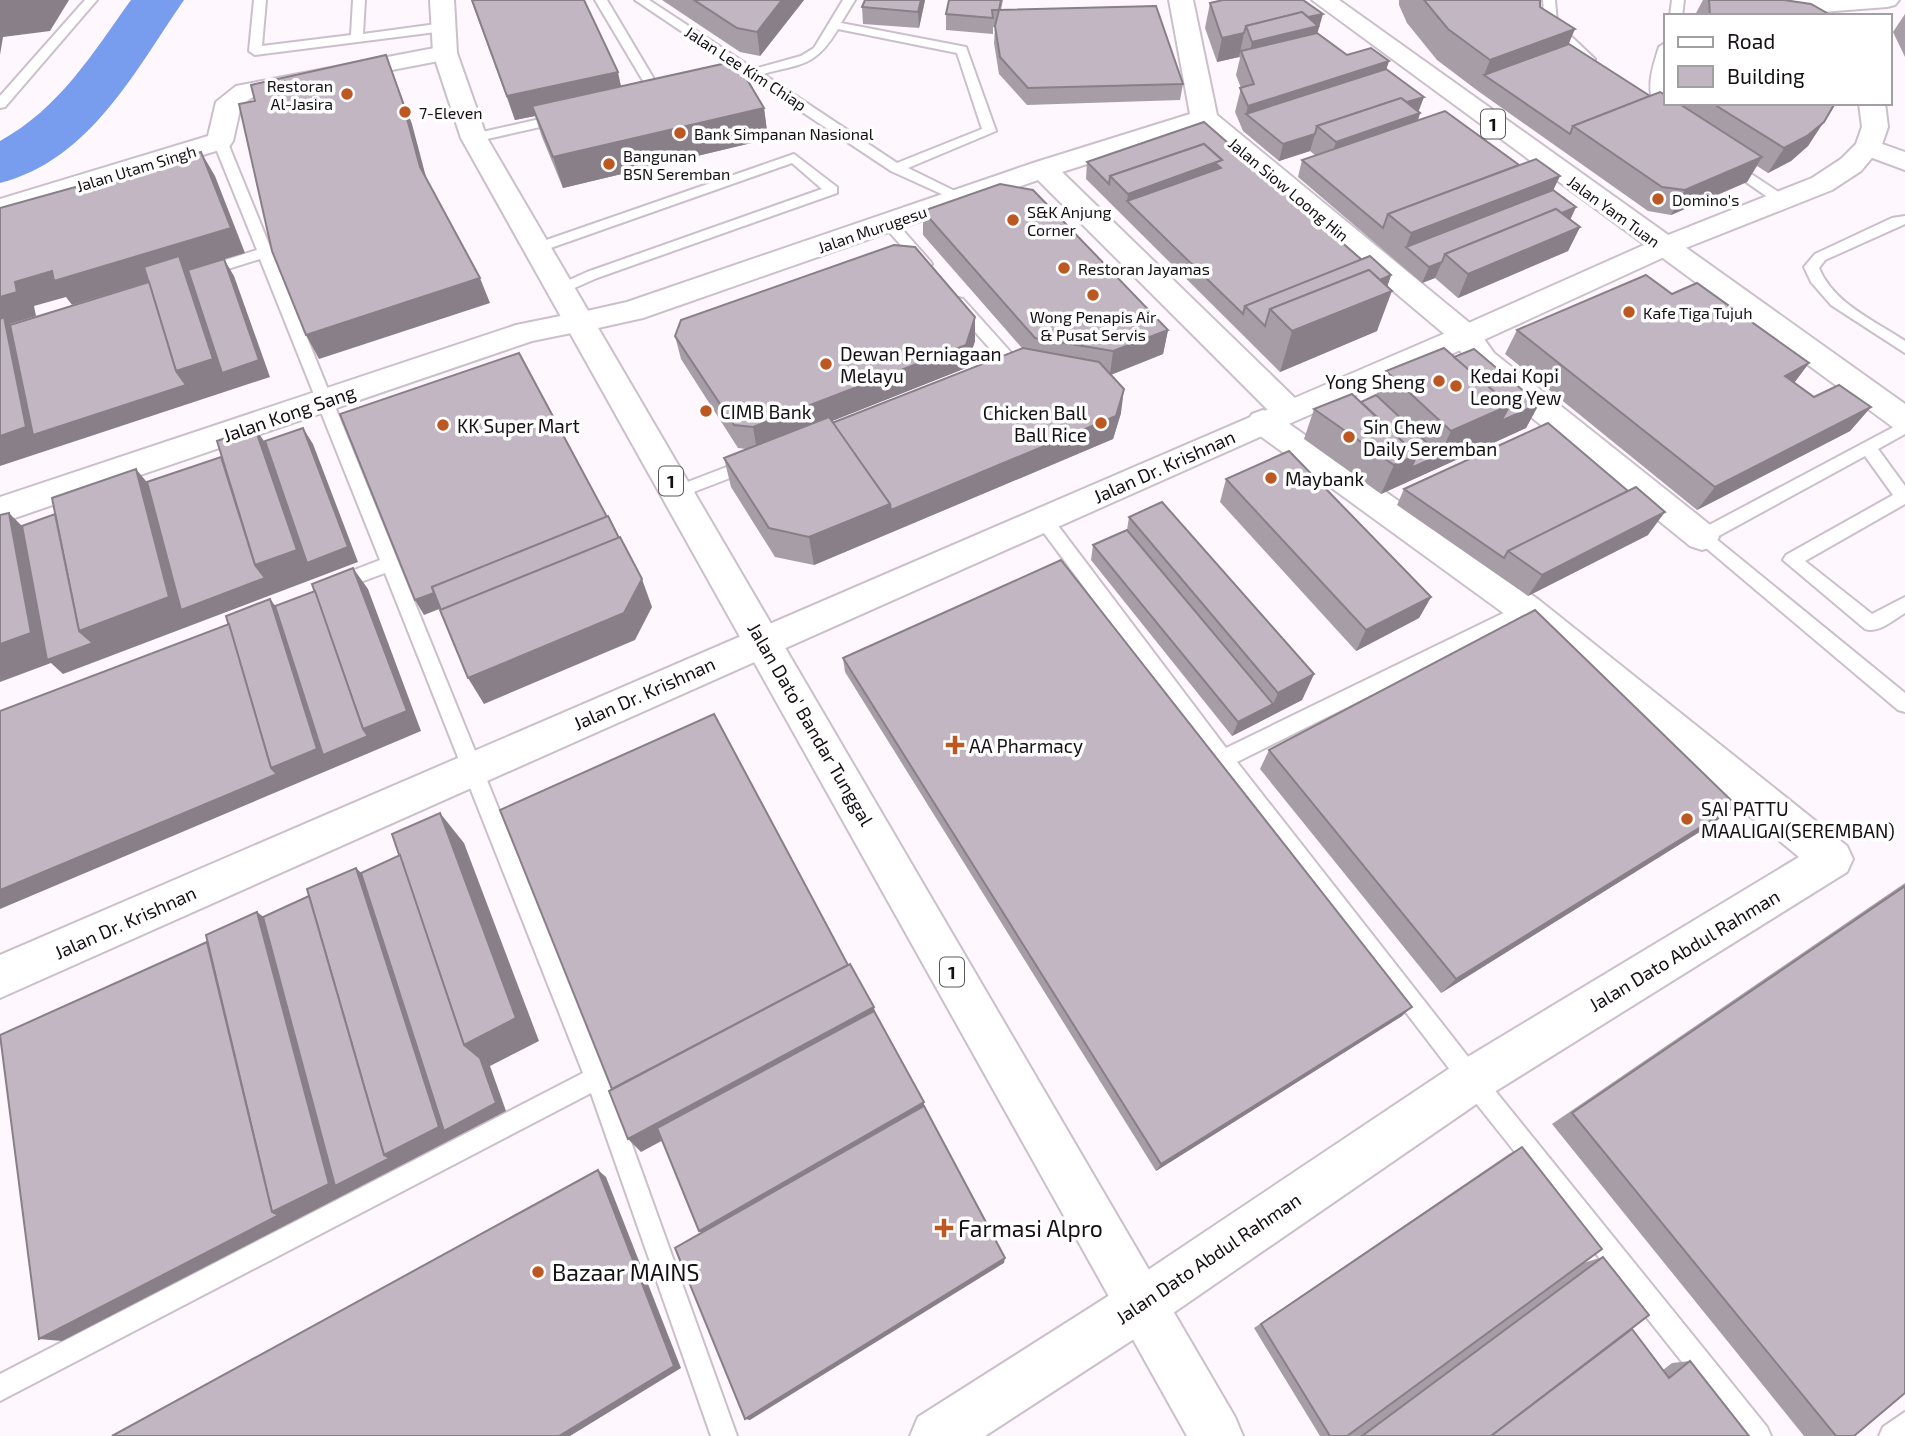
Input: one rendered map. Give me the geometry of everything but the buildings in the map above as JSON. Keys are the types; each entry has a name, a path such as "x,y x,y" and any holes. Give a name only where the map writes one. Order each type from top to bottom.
{"main road":[{"name":"Jalan Dato' Bandar Tunggal","path":"442,0 444,40 458,97 474,138 1216,1436"},
{"path":"1181,0 1204,118"},
{"name":"Jalan Yam Tuan","path":"1324,0 1905,420"},
{"path":"1763,0 1822,5 1888,0"},
{"path":"1876,14 1888,0"},
{"name":"Jalan Utam Singh","path":"0,208 220,141 229,102 245,91 444,40"},
{"path":"1872,105 1875,127 1868,148 1905,162"},
{"name":"Jalan Murugesu","path":"580,322 632,311 1043,169 1204,118"},
{"name":"Jalan Siow Loong Hin","path":"1204,118 1466,337 1483,361 1702,537"},
{"name":"Jalan Dr. Krishnan","path":"0,977 1276,416 1466,337 1663,247 1822,184 1851,165 1868,148"},
{"path":"1043,169 1276,416"},
{"name":"Jalan Kong Sang","path":"0,510 527,332 580,322"},
{"name":"Jalan Dato Abdul Rahman","path":"937,1436 1142,1304 1472,1080 1832,859 1526,610 1276,416"}],"lane":[{"path":"0,104 91,0"},
{"path":"260,0 255,51 358,38 444,40"},
{"path":"358,38 359,0"},
{"path":"601,0 658,96"},
{"name":"Jalan Lee Kim Chiap","path":"641,0 896,168 961,198"},
{"path":"707,85 805,59 819,50 849,0"},
{"path":"1549,0 1551,24 1581,55 1602,69"},
{"path":"835,24 962,50 989,131 896,168"},
{"path":"1664,51 1651,101 1673,122"},
{"path":"474,138 579,114"},
{"path":"220,141 597,1078 724,1436"},
{"path":"1715,154 1781,200"},
{"path":"537,247 794,158 832,190 592,275 561,289"},
{"path":"1905,220 1897,221 1820,257 1811,267 1814,281 1828,295 1905,348"},
{"path":"889,223 932,273"},
{"path":"185,277 264,253"},
{"path":"949,293 1010,362 971,377"},
{"path":"1905,426 1702,537 1905,704"},
{"path":"1867,447 1904,497 1792,561 1871,624 1905,604"},
{"path":"678,492 767,457"},
{"path":"1044,520 1223,759 1472,1080 1758,1436"},
{"path":"312,593 390,564"},
{"path":"1223,759 1526,610"},
{"path":"0,1388 597,1078"},
{"path":"1892,1436 1905,1425"}],"waterway":[{"path":"0,165 47,139 79,110 158,0"}],"place":[{"name":"Restoran Al-Jasira","path":"347,94"},
{"name":"7-Eleven","path":"405,112"},
{"name":"Bank Simpanan Nasional","path":"680,133"},
{"name":"Bangunan BSN Seremban","path":"609,164"},
{"name":"Domino's","path":"1658,199"},
{"name":"S&K Anjung Corner","path":"1013,220"},
{"name":"Restoran Jayamas","path":"1064,268"},
{"name":"Wong Penapis Air & Pusat Servis","path":"1093,295"},
{"name":"Kafe Tiga Tujuh","path":"1629,312"},
{"name":"Dewan Perniagaan Melayu","path":"826,364"},
{"name":"Yong Sheng","path":"1439,381"},
{"name":"Kedai Kopi Leong Yew","path":"1456,386"},
{"name":"CIMB Bank","path":"706,411"},
{"name":"Chicken Ball Ball Rice","path":"1101,423"},
{"name":"KK Super Mart","path":"443,425"},
{"name":"Sin Chew Daily Seremban","path":"1349,437"},
{"name":"Maybank","path":"1271,478"},
{"name":"AA Pharmacy","path":"955,745"},
{"name":"SAI PATTU MAALIGAI(SEREMBAN)","path":"1687,819"},
{"name":"Farmasi Alpro","path":"944,1228"},
{"name":"Bazaar MAINS","path":"538,1272"}]}
